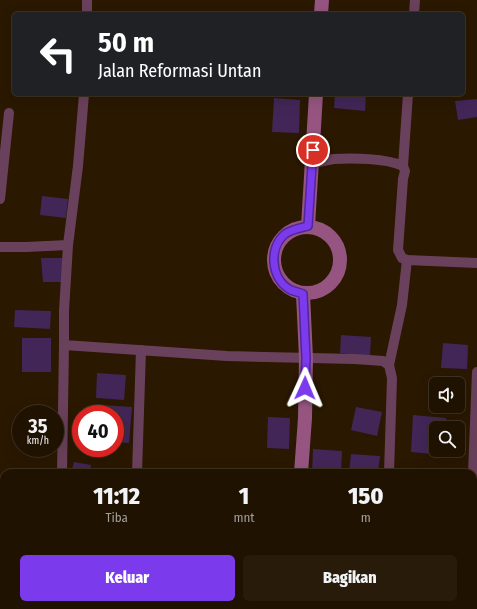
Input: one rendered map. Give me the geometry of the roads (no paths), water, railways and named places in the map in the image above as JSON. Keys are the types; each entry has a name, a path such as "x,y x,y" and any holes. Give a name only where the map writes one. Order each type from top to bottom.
{"street":[{"path":"87,0 87,12"},
{"path":"321,12 322,0"},
{"path":"414,12 415,0"},
{"path":"62,469 64,311 68,245 78,166 84,96"},
{"path":"308,226 316,96"},
{"path":"408,96 403,166 405,172 403,180 398,250 402,258 406,260 477,264"},
{"path":"0,199 9,113"},
{"path":"312,164 332,159 355,159 395,162 403,166"},
{"path":"308,226 322,230 332,238 339,250 341,263 337,276 328,286 317,293 303,294 291,290 281,282 275,270 274,257 277,245 285,235 296,228 308,226"},
{"path":"0,247 68,245"},
{"path":"389,469 392,372 389,365 402,305 406,260"},
{"path":"301,469 305,418 306,358 303,294"},
{"path":"64,345 227,356 355,359 382,361 389,365"},
{"path":"137,469 141,350"},
{"path":"473,469 477,372"}]}
